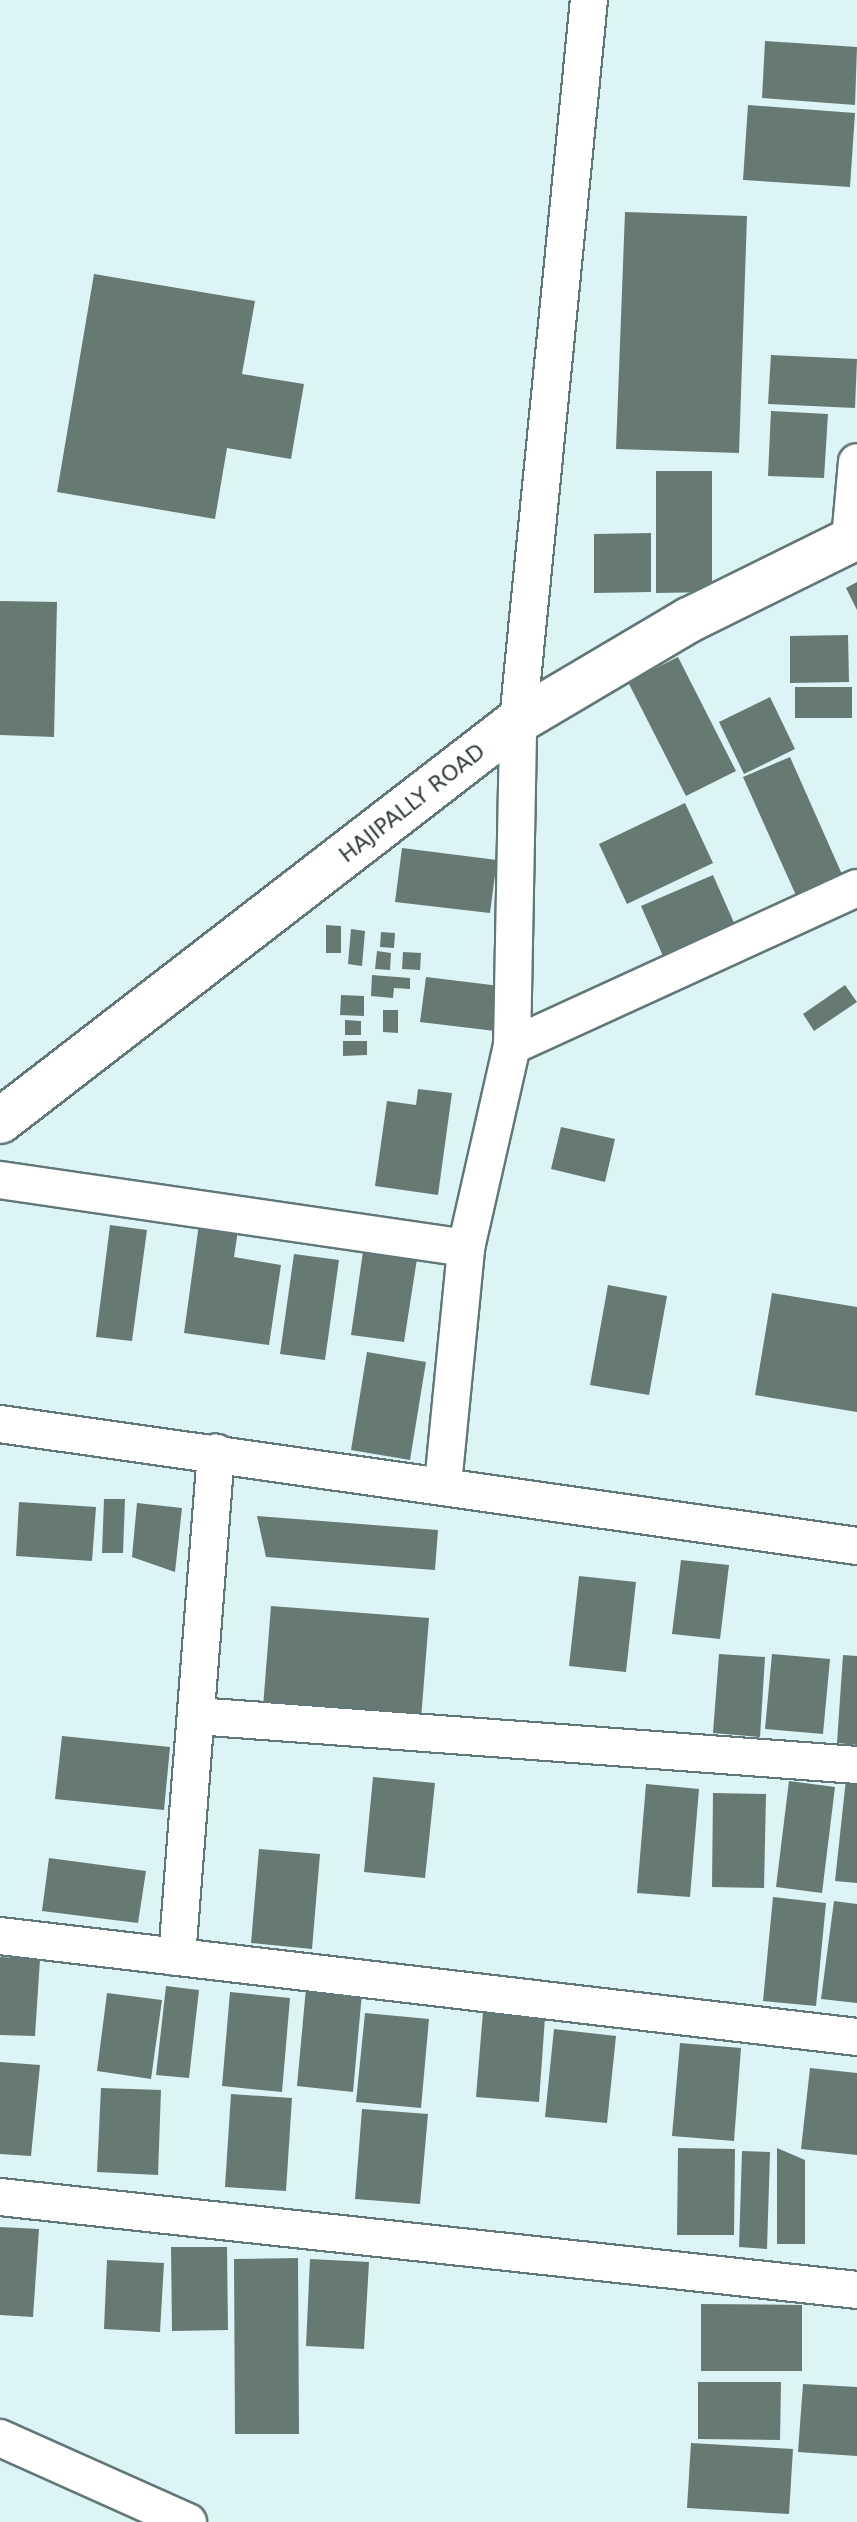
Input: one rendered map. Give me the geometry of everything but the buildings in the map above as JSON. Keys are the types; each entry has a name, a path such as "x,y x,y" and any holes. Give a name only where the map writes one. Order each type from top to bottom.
{"street":[{"path":"443,1484 466,1248 512,1046 518,721 589,0"},
{"path":"853,539 857,462"},
{"name":"HAJIPALLY ROAD","path":"0,1121 518,721 689,620 853,539"},
{"path":"512,1046 857,888"},
{"path":"0,1180 466,1248"},
{"path":"0,1424 443,1484 857,1546"},
{"path":"177,1957 216,1453"},
{"path":"196,1716 857,1765"},
{"path":"0,1936 857,2037"},
{"path":"0,2197 857,2290"},
{"path":"0,2438 188,2522"}]}
